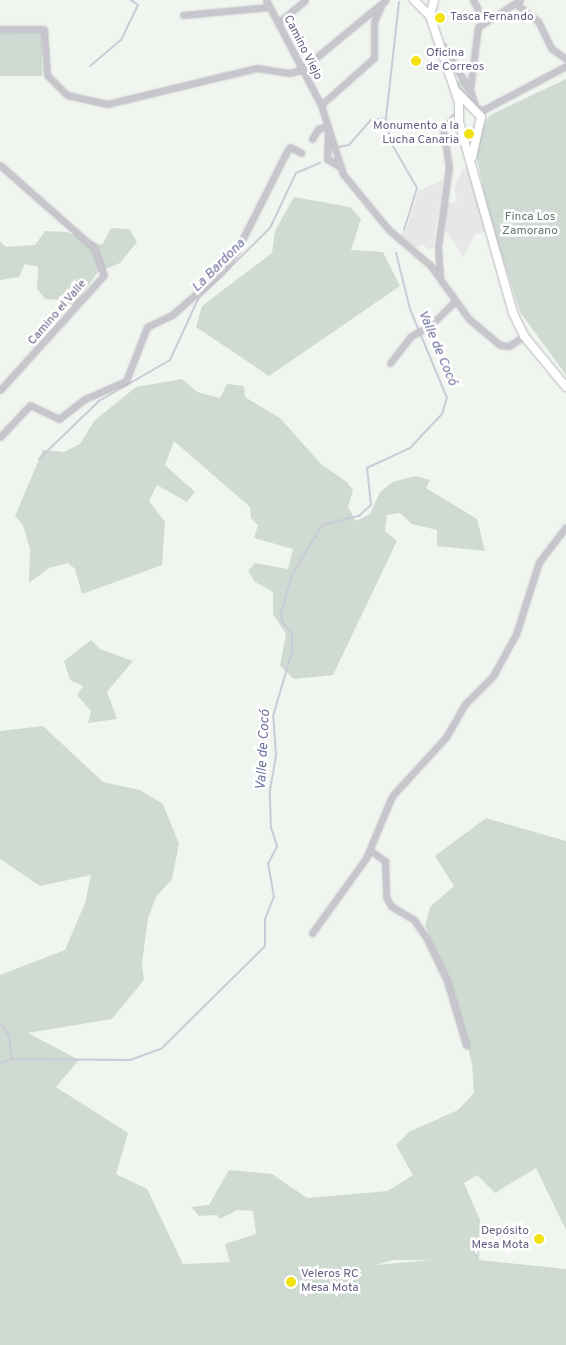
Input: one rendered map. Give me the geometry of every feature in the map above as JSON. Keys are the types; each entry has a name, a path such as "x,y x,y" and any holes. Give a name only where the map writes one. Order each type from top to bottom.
{"main road":[{"path":"416,2 434,0 430,16"},
{"path":"416,2 430,16 455,90 461,126 513,313 524,336 566,387"},
{"path":"455,90 474,107 478,125 474,171"},
{"path":"459,112 474,107"},
{"path":"461,126 478,125"}],"street":[{"name":"Camino Viejo","path":"266,0 321,105 341,167"},
{"path":"278,24 305,0"},
{"path":"473,0 484,21"},
{"path":"0,29 44,29 47,75 67,94 107,104 257,68 289,73 301,70 384,2"},
{"path":"321,105 374,58 374,22 384,2"},
{"path":"470,90 476,34 484,21 518,2 538,21 551,48 566,59"},
{"path":"183,15 270,7"},
{"path":"437,38 470,90 474,107 492,107"},
{"path":"478,125 492,107 566,66"},
{"path":"440,277 438,247 449,167 443,129 459,112"},
{"path":"312,139 318,129 328,127 325,153 341,167 389,230 440,277 455,301 500,345 509,346 524,336"},
{"path":"0,437 30,406 59,419 85,399 126,381 147,327 172,315 221,272 236,252 290,146 302,153"},
{"name":"Camino el Valle","path":"0,165 94,248 104,275 1,390"},
{"path":"390,364 411,336 430,326 455,301"},
{"path":"312,933 370,850 392,796 446,737 466,703 493,676 516,634 539,562 566,528"},
{"path":"370,850 385,861 386,897 391,906 414,920 426,937 447,981 466,1045"}],"shaded area":[{"path":"462,169 468,169 486,232 475,234 464,257 445,230 447,204 457,201 454,189"},
{"path":"443,180 433,247 428,250 423,244 417,248 400,235 406,230 418,191"}],"green space":[{"path":"42,32 42,76 0,76 0,33"},
{"path":"460,78 467,90 469,100 456,85"},
{"name":"Finca Los Zamorano","path":"566,79 566,375 520,312 488,213 476,153 479,132 490,115"},
{"path":"294,197 350,207 361,219 351,250 383,252 400,286 269,376 196,327 202,306 272,253 275,231"},
{"path":"111,228 129,229 137,242 120,263 98,272 74,306 62,300 45,299 37,289 38,267 25,264 19,277 0,280 0,241 6,247 35,245 45,231 66,232 102,245"},
{"path":"182,379 197,392 220,398 227,384 244,386 245,397 280,418 321,464 347,482 353,490 348,507 356,521 370,514 380,492 393,482 415,476 430,480 426,488 477,519 485,551 437,546 437,530 412,524 400,513 387,515 385,531 397,541 333,675 294,679 280,666 286,634 273,614 273,592 255,582 248,571 255,563 288,569 293,549 254,538 258,525 251,518 250,507 174,441 165,465 195,492 187,502 157,485 149,501 165,522 162,565 82,594 75,569 68,563 49,568 29,583 30,549 23,525 15,516 43,450 64,452 80,444 94,421 136,387"},
{"path":"91,640 100,649 133,661 107,692 117,719 88,723 91,711 77,695 83,686 70,680 64,661"},
{"path":"43,726 103,782 140,790 163,804 179,844 172,879 156,897 148,918 142,963 144,980 112,1019 28,1033 79,1060 56,1087 128,1133 116,1174 147,1189 183,1264 230,1262 225,1244 256,1234 253,1211 237,1210 220,1219 217,1215 199,1216 191,1207 209,1205 229,1170 272,1174 307,1198 388,1191 413,1175 396,1145 409,1132 458,1110 474,1093 472,1064 454,994 425,925 430,907 454,886 435,856 486,818 566,841 566,1230 536,1168 495,1193 477,1175 464,1183 480,1220 479,1260 566,1269 566,1345 0,1345 0,975 65,950 85,903 91,875 40,886 0,859 0,731","holes":["392,1260 431,1260 377,1265"]}],"waterway":[{"path":"90,66 121,40 138,5 131,0"},
{"name":"La Bardona","path":"399,2 386,118 390,141 417,188 404,230"},
{"name":"La Bardona","path":"339,147 349,145 371,120 386,118"},
{"name":"La Bardona","path":"39,459 99,401 170,360 198,299 270,228 296,173 320,163"},
{"name":"Valle de Cocó","path":"0,1023 9,1036 12,1059 130,1060 161,1049 265,946 265,919 274,897 268,864 277,846 271,828 270,790 276,755 273,716 292,652 292,633 282,622 281,613 292,575 322,525 359,516 371,505 367,468 410,448 442,414 447,398 410,309 396,253"},
{"path":"0,1063 12,1059"}],"place":[{"name":"Tasca Fernando","path":"440,18"},
{"name":"Oficina de Correos","path":"416,61"},
{"name":"Monumento a la Lucha Canaria","path":"469,134"},
{"name":"Depósito Mesa Mota","path":"539,1239"},
{"name":"Veleros RC Mesa Mota","path":"291,1282"}]}
